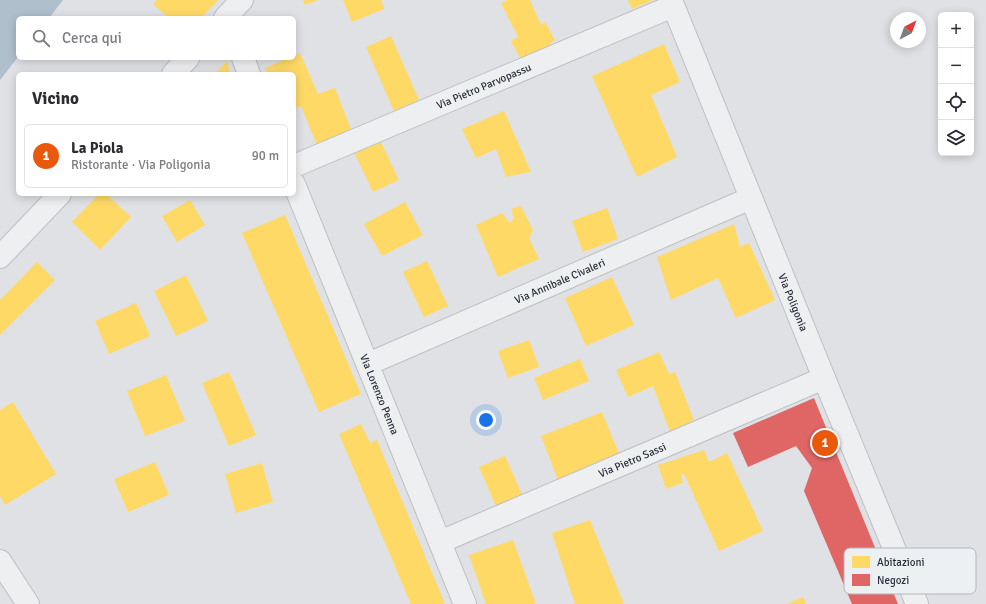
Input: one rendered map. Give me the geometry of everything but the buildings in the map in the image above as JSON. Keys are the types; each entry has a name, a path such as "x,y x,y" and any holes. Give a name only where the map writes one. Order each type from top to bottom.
{"street":[{"path":"228,16 242,0"},
{"name":"Via Pietro Parvopassu","path":"296,165 672,3"},
{"name":"Via Poligonia","path":"672,3 894,548"},
{"path":"175,72 186,60"},
{"path":"243,60 248,72"},
{"name":"Via Lorenzo Penna","path":"296,189 465,604"},
{"path":"0,257 58,196"},
{"name":"Via Annibale Civaleri","path":"368,364 751,198"},
{"name":"Via Pietro Sassi","path":"440,542 824,378"},
{"path":"0,561 28,604"},
{"name":"Via Poligonia","path":"913,594 917,604"}],"water":[{"path":"0,0 63,0 51,16 16,16 16,60 0,80"}],"place":[{"name":"La Piola","path":"825,443"}]}
